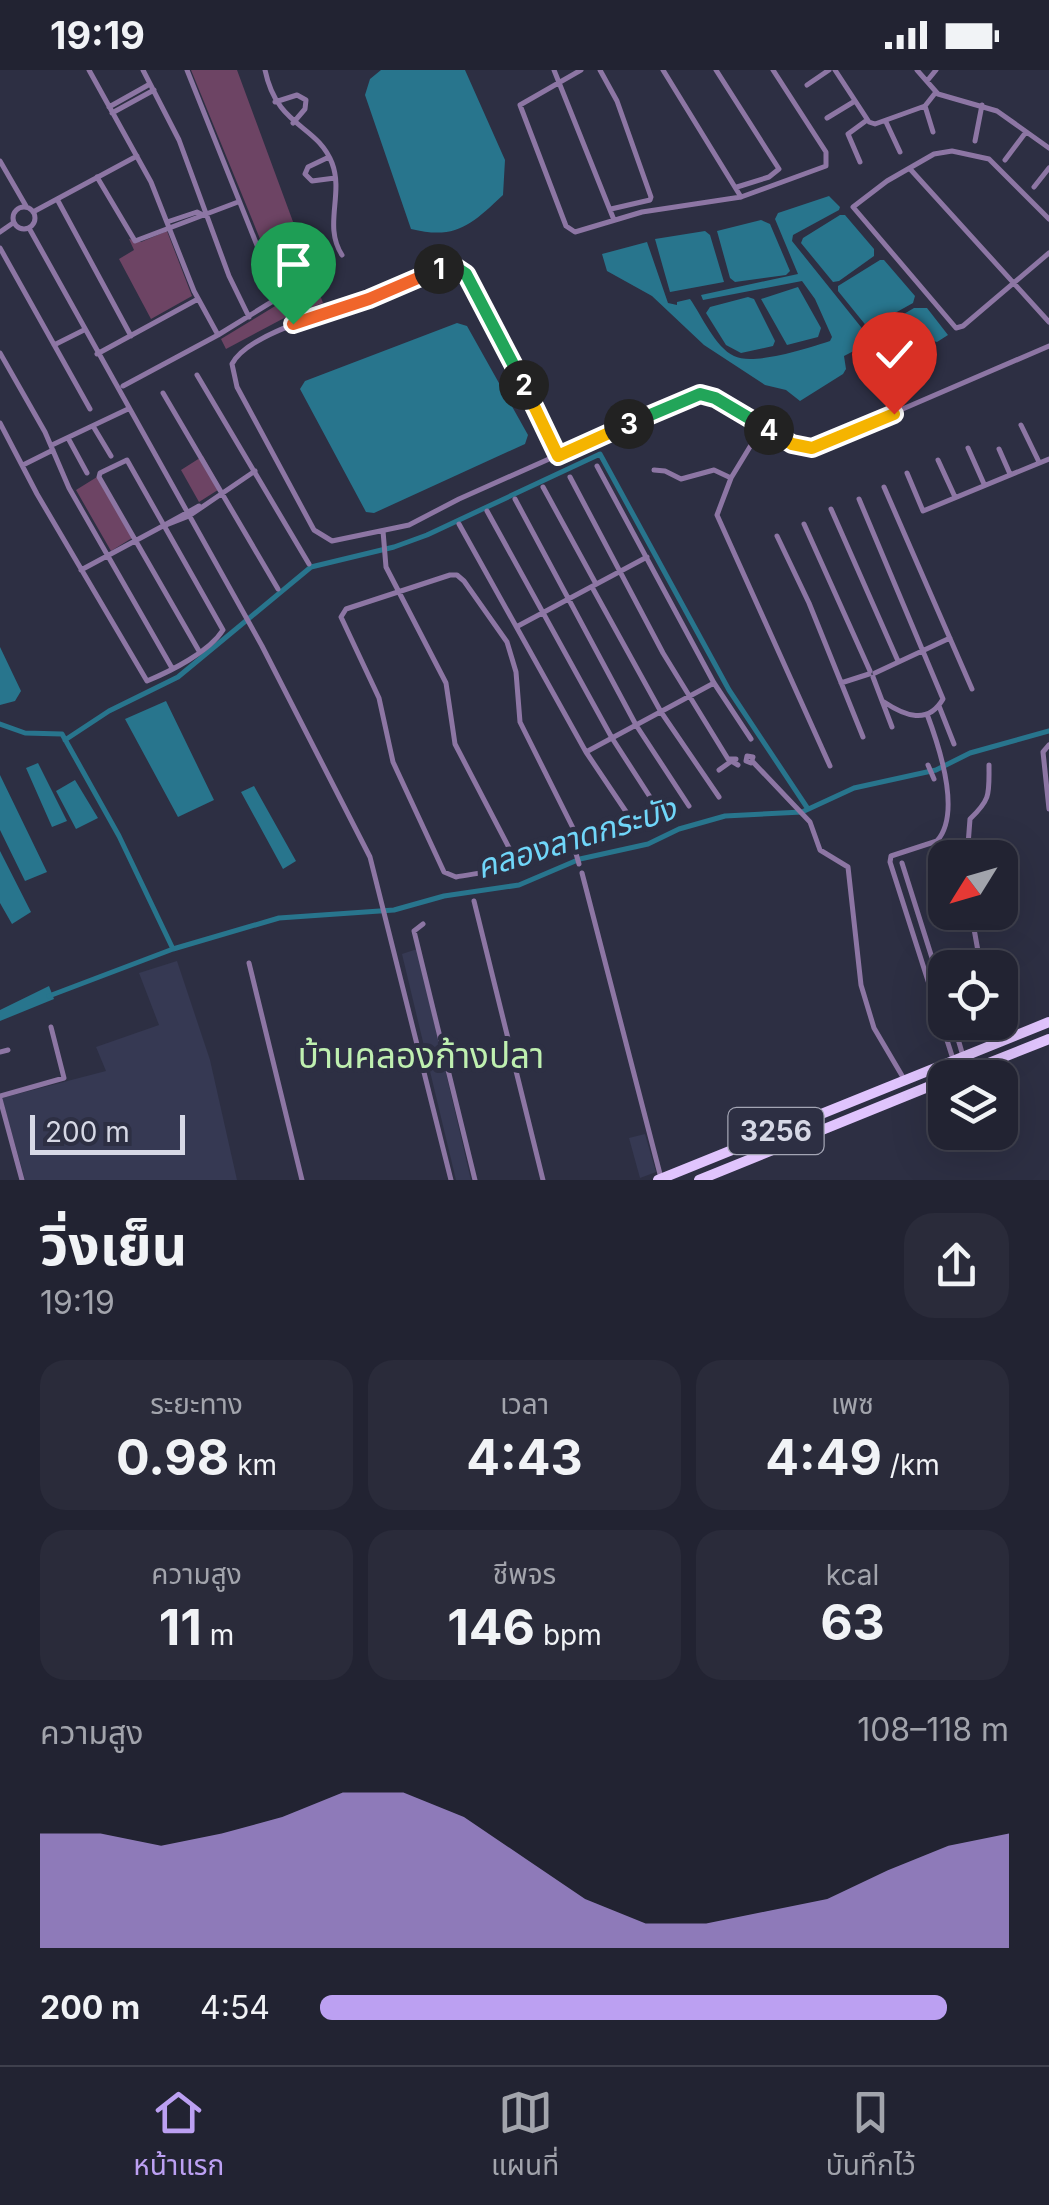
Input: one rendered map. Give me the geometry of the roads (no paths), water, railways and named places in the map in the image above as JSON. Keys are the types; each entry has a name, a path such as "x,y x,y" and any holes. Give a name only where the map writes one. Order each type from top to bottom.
{"main road":[{"name":"3256","path":"660,1179 1049,1022"},
{"name":"3256","path":"995,1060 1049,1038"},
{"path":"899,1081 900,1098"},
{"name":"3256","path":"699,1180 928,1087"}],"street":[{"path":"89,70 137,156 198,299 218,335"},
{"path":"143,70 179,140 204,213 249,317"},
{"path":"123,386 249,317 274,302 278,294 187,70"},
{"path":"264,70 275,102 329,157 336,178 332,232 342,255"},
{"path":"554,70 614,220"},
{"path":"581,70 520,105 566,226 572,232 642,212 742,197 828,164 826,152 773,70"},
{"path":"600,70 617,102 652,197 611,209"},
{"path":"662,70 742,197"},
{"path":"716,70 778,170 769,177 737,187"},
{"path":"917,70 936,92 982,105 1049,148"},
{"path":"927,81 936,70"},
{"path":"807,84 836,71 867,120 875,124 924,106 936,92"},
{"path":"111,110 152,87"},
{"path":"275,102 297,95 306,100 305,110 293,123"},
{"path":"827,118 855,101"},
{"path":"975,141 982,105"},
{"path":"924,106 933,132"},
{"path":"860,162 848,134 867,120"},
{"path":"886,122 900,152"},
{"path":"1005,160 1026,132"},
{"path":"1049,219 985,157 947,150 887,181 854,204 854,209 954,327 963,326 1049,253"},
{"path":"14,223 15,211 30,210 57,199 137,156"},
{"path":"329,157 308,167 305,174 312,181 336,178"},
{"path":"0,161 34,223 22,230 14,223"},
{"path":"1034,187 1049,168"},
{"path":"912,170 1049,322"},
{"path":"98,177 132,239 140,241 168,225 238,202"},
{"path":"57,199 131,336"},
{"path":"0,232 14,223"},
{"path":"29,228 262,646 370,858 451,1180"},
{"path":"0,248 90,410"},
{"path":"558,456 466,274 454,266 293,324 242,351 232,364 232,376 314,530 332,542 408,525 693,395 715,398 792,444 812,448 1049,346"},
{"path":"96,354 198,299"},
{"path":"54,345 84,330"},
{"path":"0,353 52,448 68,488 172,668"},
{"path":"874,366 894,414"},
{"path":"198,376 308,564"},
{"path":"164,393 278,590"},
{"path":"22,465 128,408"},
{"path":"0,423 143,677 151,680 199,651 223,630 126,459 99,477 199,651"},
{"path":"1022,424 1039,462"},
{"path":"93,426 111,456"},
{"path":"762,427 731,478 716,515 830,766"},
{"path":"68,438 87,473"},
{"path":"968,448 984,484"},
{"path":"999,448 1010,474"},
{"path":"907,473 922,511 1049,459"},
{"path":"938,460 955,497"},
{"path":"597,466 714,682 750,739"},
{"path":"654,470 665,470 681,479 714,470 731,478"},
{"path":"81,570 255,472"},
{"path":"570,477 689,697 740,761 810,822 820,850 848,866 861,986 874,1028 899,1081"},
{"path":"884,487 972,689"},
{"path":"543,488 662,712 719,797"},
{"path":"515,499 636,725 689,806"},
{"path":"859,499 943,698 927,714 910,716 884,702"},
{"path":"487,510 612,738 661,814"},
{"path":"830,510 898,660"},
{"path":"458,524 586,752 634,825"},
{"path":"804,524 892,727"},
{"path":"383,532 384,557 442,673 455,744 518,865"},
{"path":"777,536 863,738"},
{"path":"518,626 646,557"},
{"path":"457,575 507,642 516,672 520,722 574,830 571,840 562,848 518,865 456,878 447,876 392,762 379,698 341,618 346,609 400,591 457,575"},
{"path":"841,683 872,674 950,638"},
{"path":"586,752 714,682"},
{"path":"939,706 954,744"},
{"path":"927,714 948,779 940,838 891,856 890,862 958,1058"},
{"path":"1049,746 1043,752 1049,810"},
{"path":"719,770 740,761"},
{"path":"928,765 934,778"},
{"path":"969,840 970,820 988,799 990,765"},
{"path":"575,850 579,864"},
{"path":"902,862 930,950"},
{"path":"582,873 660,1179"},
{"path":"474,901 543,1180"},
{"path":"423,924 414,930 474,1180"},
{"path":"249,963 302,1180"},
{"path":"22,1180 0,1098 64,1078 51,1028"},
{"path":"955,1040 958,1058"},
{"path":"0,1052 8,1050"}],"waterway":[{"path":"65,740 109,711 178,677 311,567 427,535 600,454 729,690 808,809"},
{"path":"0,724 25,733 62,734 119,836 173,949"},
{"name":"คลองลาดกระบัง","path":"49,996 173,949 279,918 394,910 444,896 519,885 580,859 648,844 679,829 725,816 802,812 854,788 936,770 970,753 1049,731"}],"district":[{"name":"บ้านคลองก้างปลา","path":"421,1056"}]}
